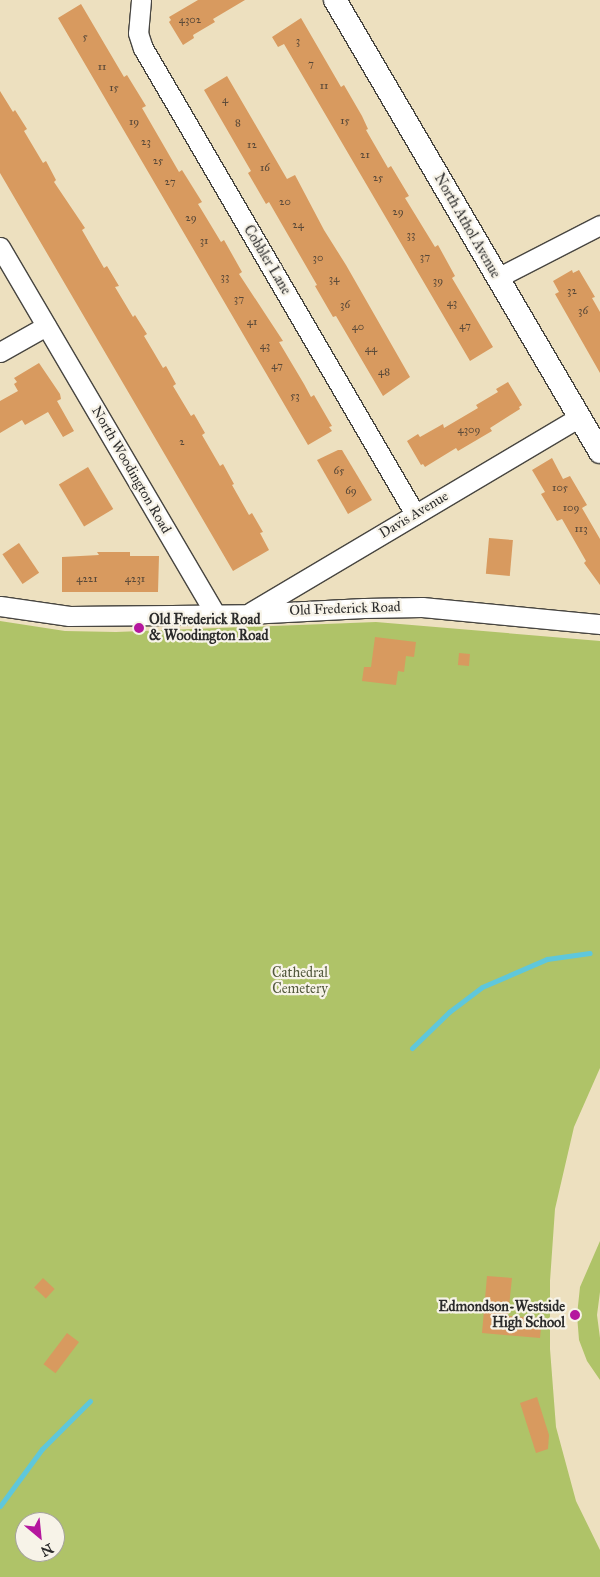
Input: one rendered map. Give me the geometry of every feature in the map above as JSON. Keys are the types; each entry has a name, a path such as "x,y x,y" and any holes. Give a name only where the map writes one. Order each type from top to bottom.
{"street":[{"name":"Cobbler Lane","path":"141,0 138,33 143,48 415,514"},
{"name":"North Athol Avenue","path":"335,0 600,452"},
{"path":"497,278 600,225"},
{"name":"North Woodington Road","path":"0,247 215,614"},
{"path":"0,352 46,326"},
{"name":"Davis Avenue","path":"248,614 579,417"},
{"name":"Old Frederick Road","path":"0,606 69,616 248,614 364,608 422,608 600,624"}],"green space":[{"name":"Cathedral Cemetery","path":"0,621 65,631 116,632 376,622 600,641 600,1068 574,1127 555,1209 550,1281 550,1349 556,1427 576,1501 600,1550 600,1577 0,1577"},
{"path":"600,1241 600,1292 597,1315 600,1338 600,1380 587,1361 579,1340 577,1315 580,1287"}],"building":[{"path":"198,0 245,0 213,19 215,22 193,35 194,38 183,45 169,22 171,20 169,17"},
{"path":"81,4 124,77 127,75 146,106 142,108 179,172 182,170 202,202 198,204 221,242 224,240 242,272 239,274 283,341 279,342 311,397 314,395 332,426 329,427 332,431 308,445 58,18"},
{"path":"301,18 341,87 344,85 362,116 368,129 366,130 388,168 391,166 409,196 405,198 435,247 438,245 455,276 452,278 493,347 470,361 284,44 278,47 272,37"},
{"path":"227,76 287,179 295,175 324,230 410,377 383,396 336,316 333,317 315,286 317,285 269,202 266,204 248,173 251,171 204,90"},
{"path":"0,91 13,112 15,110 27,129 24,131 43,163 46,161 56,180 54,182 85,228 82,230 104,268 107,266 119,286 115,287 133,317 135,315 147,334 144,336 163,368 166,366 176,384 173,386 191,416 194,414 205,433 202,435 220,466 223,464 234,484 232,485 249,515 252,513 263,532 260,533 269,550 233,571 0,173"},
{"path":"572,270 573,273 579,270 595,297 592,298 600,312 600,373 555,294 559,292 553,281"},
{"path":"39,363 60,394 61,399 57,401 74,431 63,437 48,412 25,425 22,420 0,433 0,401 18,391 14,384 17,382 14,378"},
{"path":"508,382 522,405 519,407 520,409 490,428 492,431 458,451 456,448 425,467 423,464 421,465 407,441 418,434 420,437 443,424 444,428 478,408 476,405 498,392 496,389"},
{"path":"342,450 372,500 348,514 317,460"},
{"path":"552,458 563,479 570,476 587,505 582,508 600,539 600,585 584,563 586,561 562,519 557,521 541,494 545,492 532,470"},
{"path":"88,467 113,509 84,527 59,485"},
{"path":"489,538 513,540 510,576 486,574"},
{"path":"19,543 39,573 23,584 2,554"},
{"path":"97,552 130,552 130,556 159,556 158,592 62,592 62,557 99,555"},
{"path":"375,637 416,642 414,657 406,656 404,672 398,671 396,685 362,681 364,667 371,667"},
{"path":"459,653 470,654 469,666 458,665"},
{"path":"487,1276 512,1278 508,1316 542,1318 540,1338 482,1333"},
{"path":"43,1278 55,1289 46,1298 34,1288"},
{"path":"67,1333 79,1342 56,1373 44,1364"},
{"path":"537,1397 549,1435 548,1449 536,1453 520,1403"}],"waterway":[{"path":"412,1048 449,1012 482,987 547,959 590,953"},
{"path":"0,1506 42,1449 90,1401"}],"place":[{"name":"Old Frederick Road & Woodington Road","path":"139,628"},
{"name":"Edmondson-Westside High School","path":"575,1315"}]}
